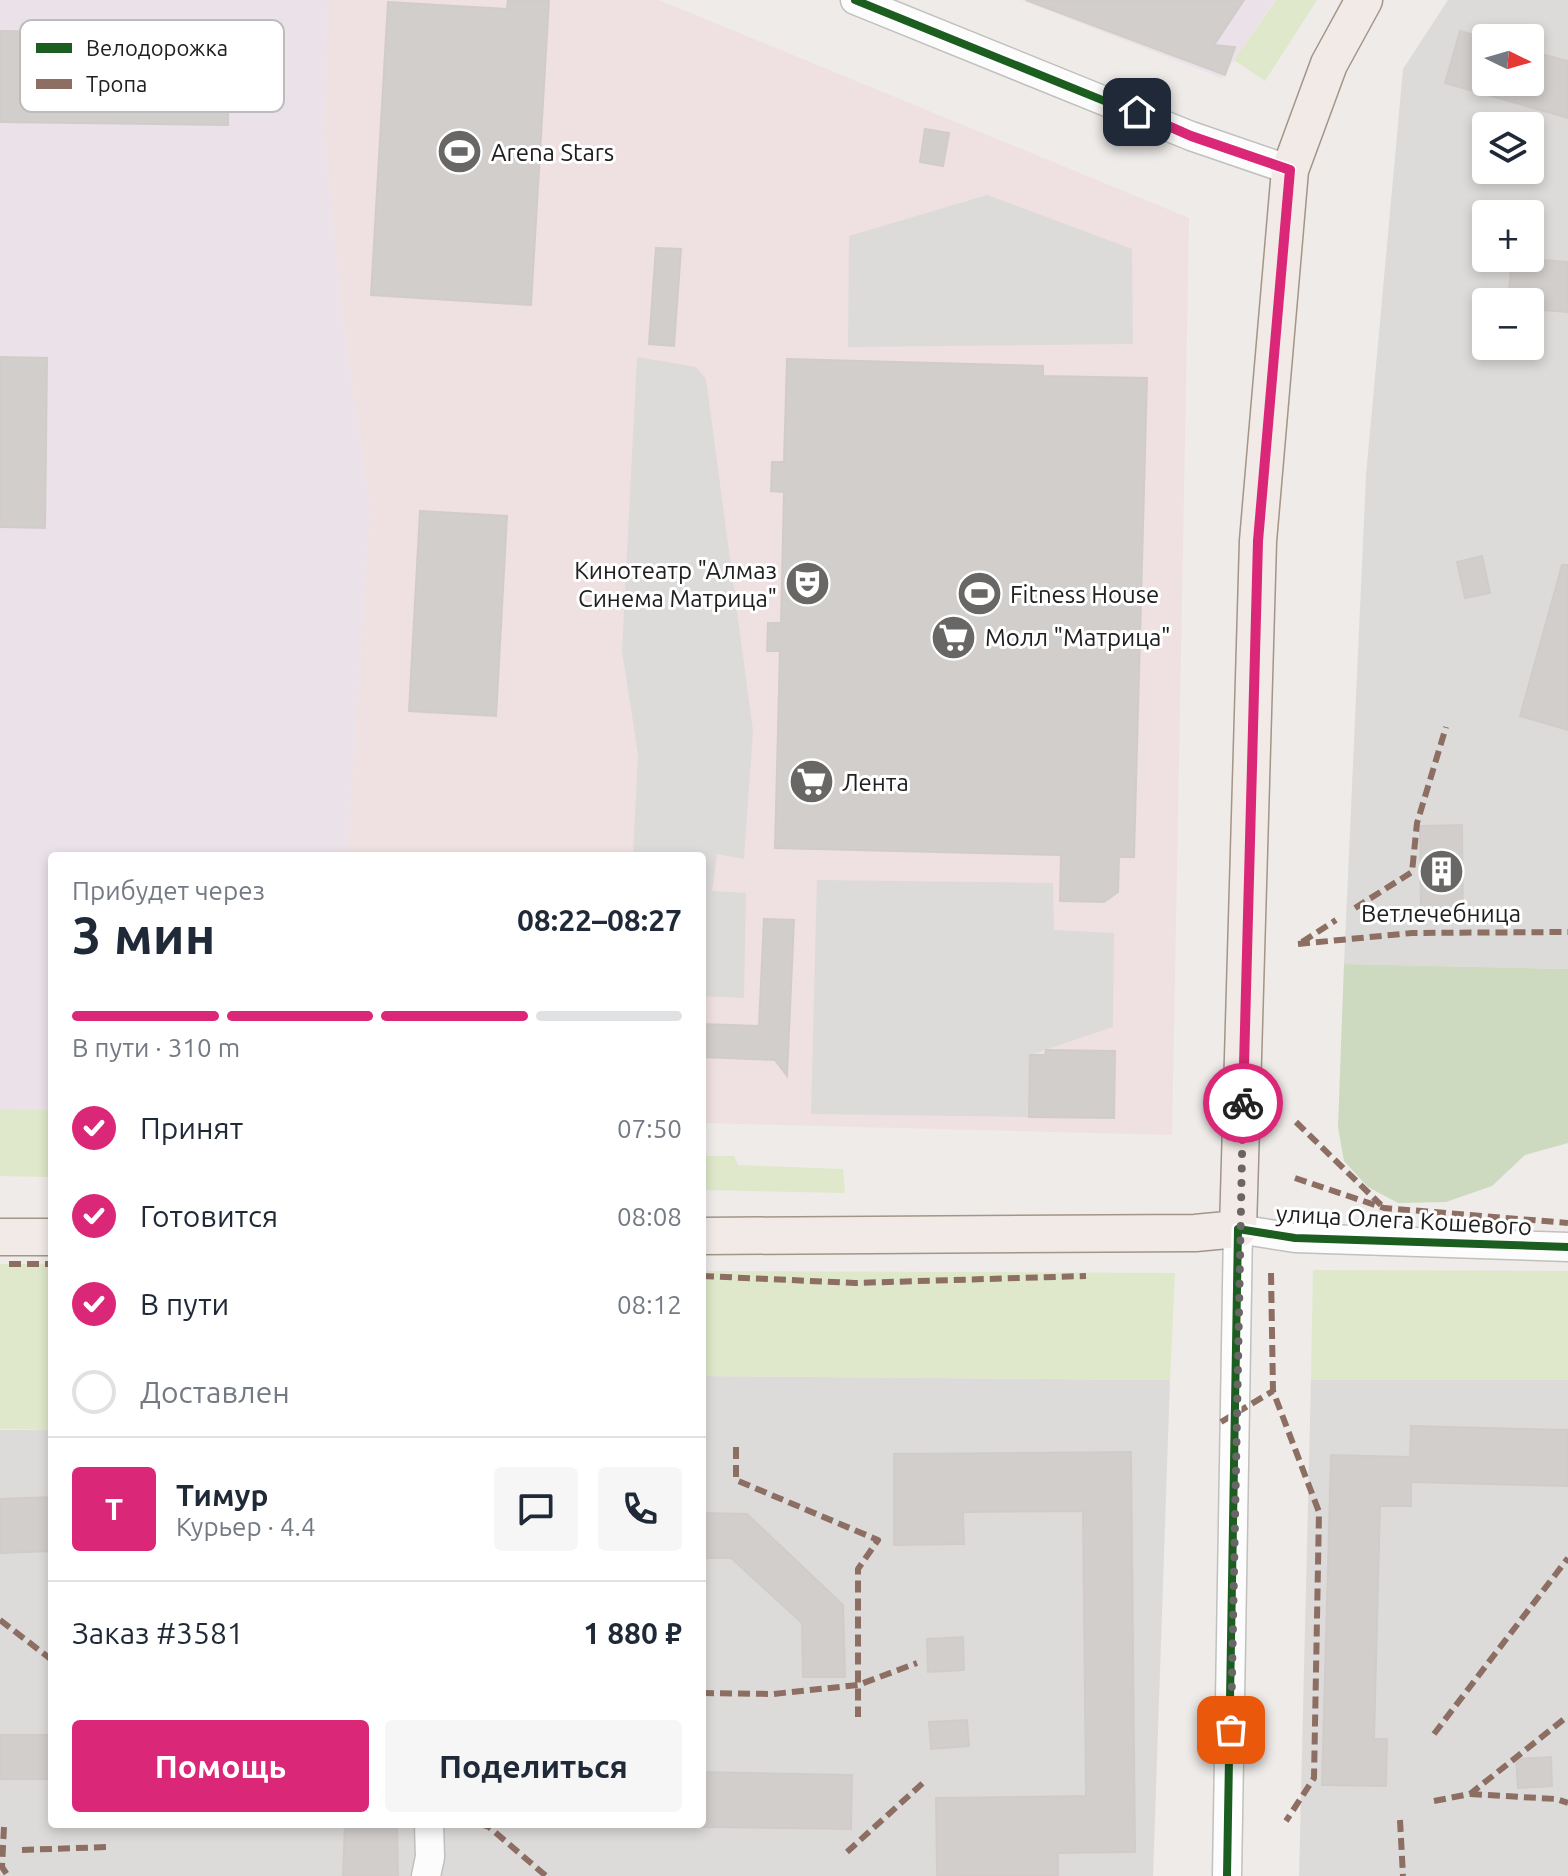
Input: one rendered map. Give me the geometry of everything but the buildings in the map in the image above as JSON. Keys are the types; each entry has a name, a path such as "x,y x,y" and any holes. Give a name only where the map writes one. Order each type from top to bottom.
{"main road":[{"path":"1238,1229 1258,541 1290,170 1329,64 1364,0"},
{"name":"улица Олега Кошевого","path":"706,1236 1180,1234 1238,1229"},
{"path":"0,1237 48,1237"}],"street":[{"path":"855,0 1191,136 1290,170"},
{"path":"1227,1876 1238,1229"},
{"name":"улица Олега Кошевого","path":"1238,1229 1295,1238 1568,1247"},
{"path":"426,1876 430,1857 429,1828"}],"shaded area":[{"path":"0,0 327,0 324,136 344,332 370,510 347,852 48,852 48,1110 0,1109"},
{"path":"327,0 659,0 1189,218 1172,1135 706,1123 706,852 347,852 370,510 344,332 324,136"},
{"path":"1021,0 1275,0 1222,78"},
{"path":"1448,0 1568,0 1568,969 1344,964 1366,475 1403,69"},
{"path":"987,195 1132,249 1133,344 848,347 849,236"},
{"path":"637,357 696,367 706,379 753,731 744,859 717,854 712,891 746,893 744,998 706,996 706,852 633,852 638,754 622,651"},
{"path":"817,880 1053,883 1054,930 1114,933 1113,1027 1030,1055 1029,1117 811,1114"},
{"path":"706,1376 1170,1380 1153,1876 0,1876 0,1430 48,1430 48,1828 706,1828"},
{"path":"1311,1380 1568,1380 1568,1876 1299,1876"}],"green space":[{"path":"1276,0 1317,0 1265,81 1234,60"},
{"path":"1344,964 1568,969 1568,1143 1525,1155 1492,1186 1446,1202 1398,1203 1368,1187 1344,1161 1338,1127"},
{"path":"0,1109 48,1110 48,1177 0,1176"},
{"path":"706,1156 734,1156 738,1165 843,1169 845,1193 706,1190"},
{"path":"0,1264 48,1264 48,1430 0,1429"},
{"path":"1313,1270 1568,1271 1568,1380 1311,1380"},
{"path":"706,1271 1175,1273 1170,1380 706,1376"}],"marked path":[{"path":"1355,908 1412,872 1417,823 1446,727"},
{"path":"1302,942 1336,920"},
{"path":"1298,944 1412,933 1568,932"},
{"path":"1296,1122 1381,1205"},
{"path":"1295,1178 1384,1208 1568,1223"},
{"path":"9,1264 48,1264"},
{"path":"1271,1273 1273,1391 1319,1512 1314,1778 1286,1821"},
{"path":"706,1276 855,1283 1086,1276"},
{"path":"1221,1422 1273,1391"},
{"path":"736,1447 736,1480 878,1540 858,1569 858,1717"},
{"path":"1434,1734 1568,1558"},
{"path":"0,1620 48,1657"},
{"path":"706,1693 773,1694 858,1685 917,1663"},
{"path":"1434,1801 1470,1794 1568,1716"},
{"path":"847,1852 924,1782"},
{"path":"1470,1794 1556,1799 1568,1803"},
{"path":"1400,1820 1403,1876"},
{"path":"4,1827 2,1867 8,1876"},
{"path":"490,1828 546,1876"},
{"path":"22,1850 107,1847"}],"cycle path":[{"path":"855,0 1191,136 1290,170"},
{"path":"1227,1876 1238,1229 1295,1238 1568,1247"}],"way so far":[{"path":"1231,1730 1237,1273 1243,1103"}],"place":[{"name":"Arena Stars","path":"460,152"},
{"name":"Кинотеатр \"Алмаз Синема Матрица\"","path":"808,584"},
{"name":"Fitness House","path":"979,594"},
{"name":"Молл \"Матрица\"","path":"954,637"},
{"name":"Лента","path":"811,782"},
{"name":"Ветлечебница","path":"1441,871"}],"route":[{"path":"1137,112 1191,136 1290,170 1258,541 1243,1103"}]}
